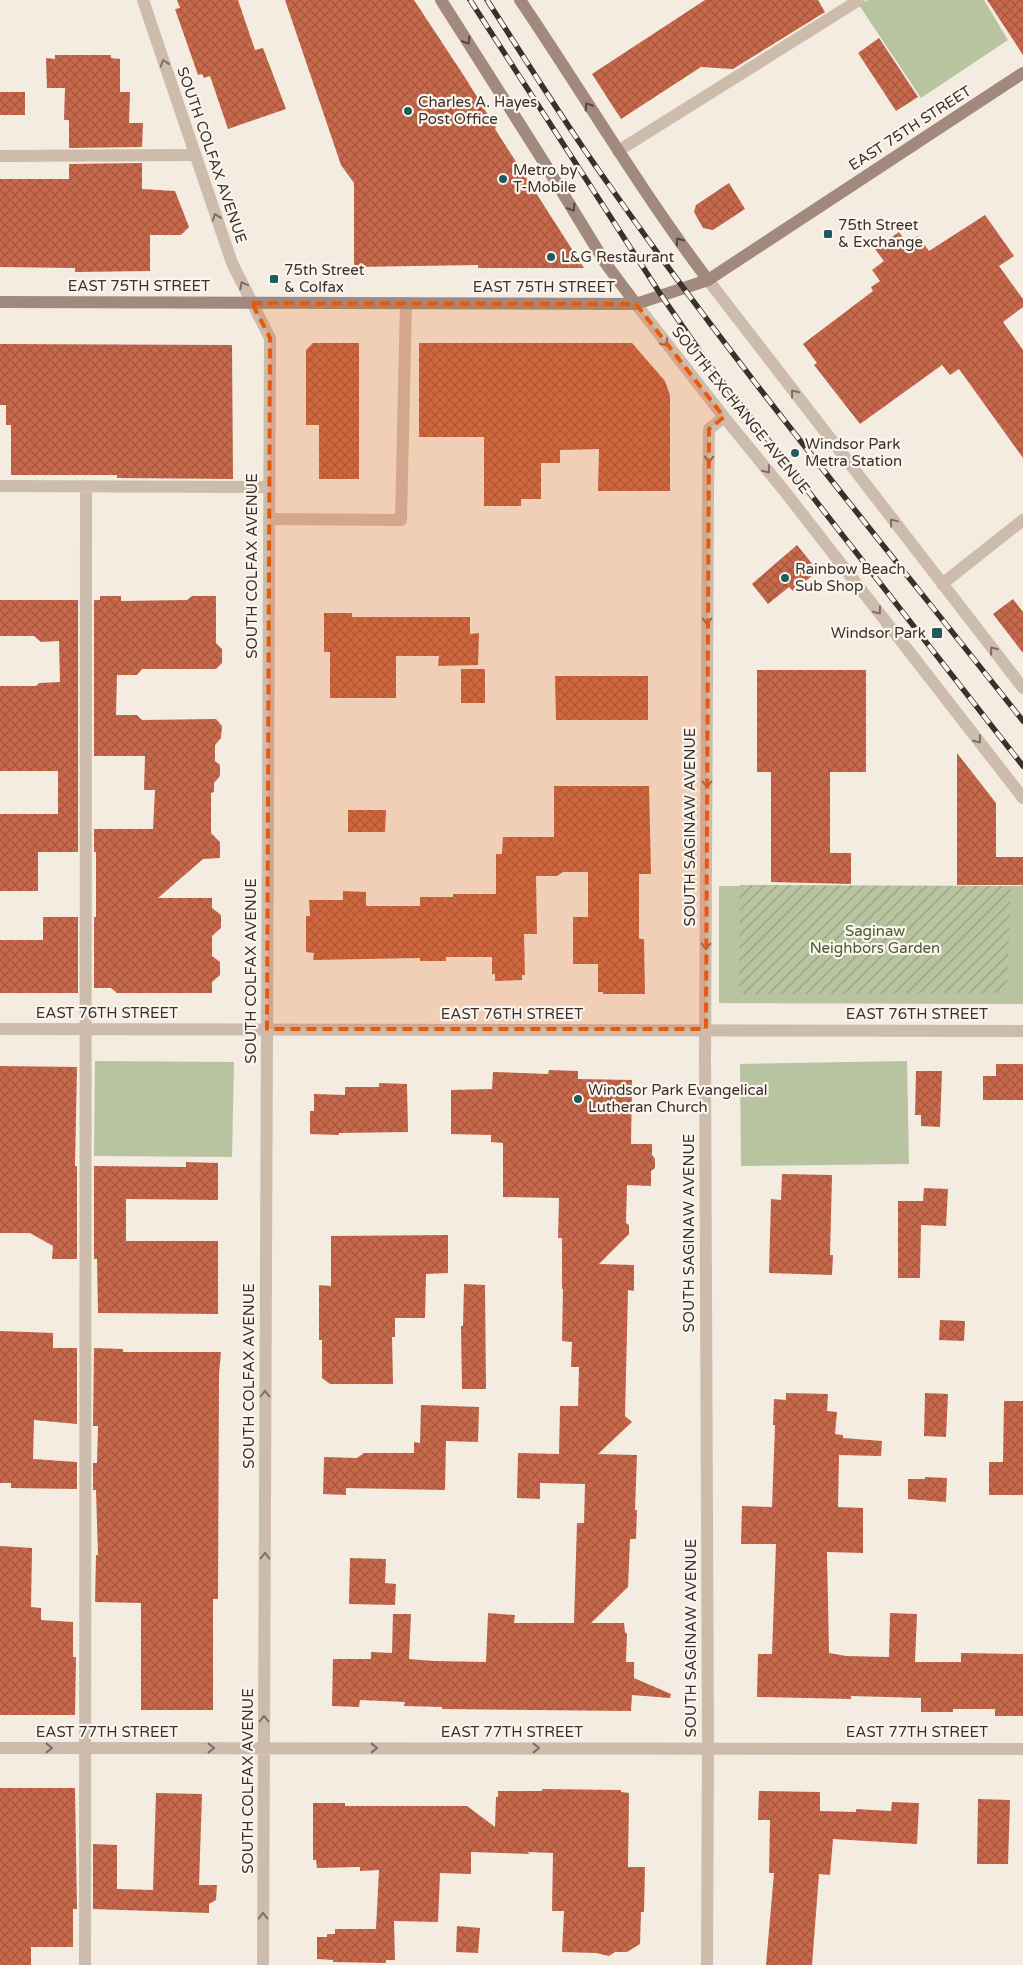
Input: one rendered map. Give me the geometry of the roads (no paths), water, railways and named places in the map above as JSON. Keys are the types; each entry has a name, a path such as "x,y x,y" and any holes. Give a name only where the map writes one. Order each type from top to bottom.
{"main road":[{"name":"SOUTH EXCHANGE AVENUE","path":"441,0 606,264 636,304"},
{"path":"520,0 618,151 682,246 708,280"},
{"name":"EAST 75TH STREET","path":"0,302 636,304 708,280 1023,73"}],"street":[{"name":"SOUTH COLFAX AVENUE","path":"143,0 232,263 270,338 263,1965"},
{"path":"618,151 859,0"},
{"path":"0,156 195,155"},
{"path":"708,280 1023,688"},
{"path":"269,519 401,520 406,303"},
{"name":"SOUTH EXCHANGE AVENUE","path":"636,304 786,493 1023,798"},
{"name":"SOUTH SAGINAW AVENUE","path":"707,1965 705,1068 709,429 724,417"},
{"path":"0,486 269,487"},
{"path":"85,1965 86,486"},
{"path":"942,584 1023,520"},
{"name":"EAST 76TH STREET","path":"0,1029 1023,1031"},
{"name":"EAST 77TH STREET","path":"0,1748 1023,1749"}],"railway":[{"path":"470,0 661,295 708,363 1023,766"},
{"path":"487,0 593,162 658,254 812,456 1023,721"}],"place":[{"name":"Charles A. Hayes Post Office","path":"408,111"},
{"name":"Metro by T-Mobile","path":"503,179"},
{"name":"75th Street & Exchange","path":"828,234"},
{"name":"L&G Restaurant","path":"551,257"},
{"name":"75th Street & Colfax","path":"274,279"},
{"name":"Windsor Park Metra Station","path":"795,453"},
{"name":"Rainbow Beach Sub Shop","path":"785,578"},
{"name":"Windsor Park","path":"937,633"},
{"name":"Windsor Park Evangelical Lutheran Church","path":"578,1099"}],"park label":[{"name":"Saginaw Neighbors Garden","path":"875,940"}]}
